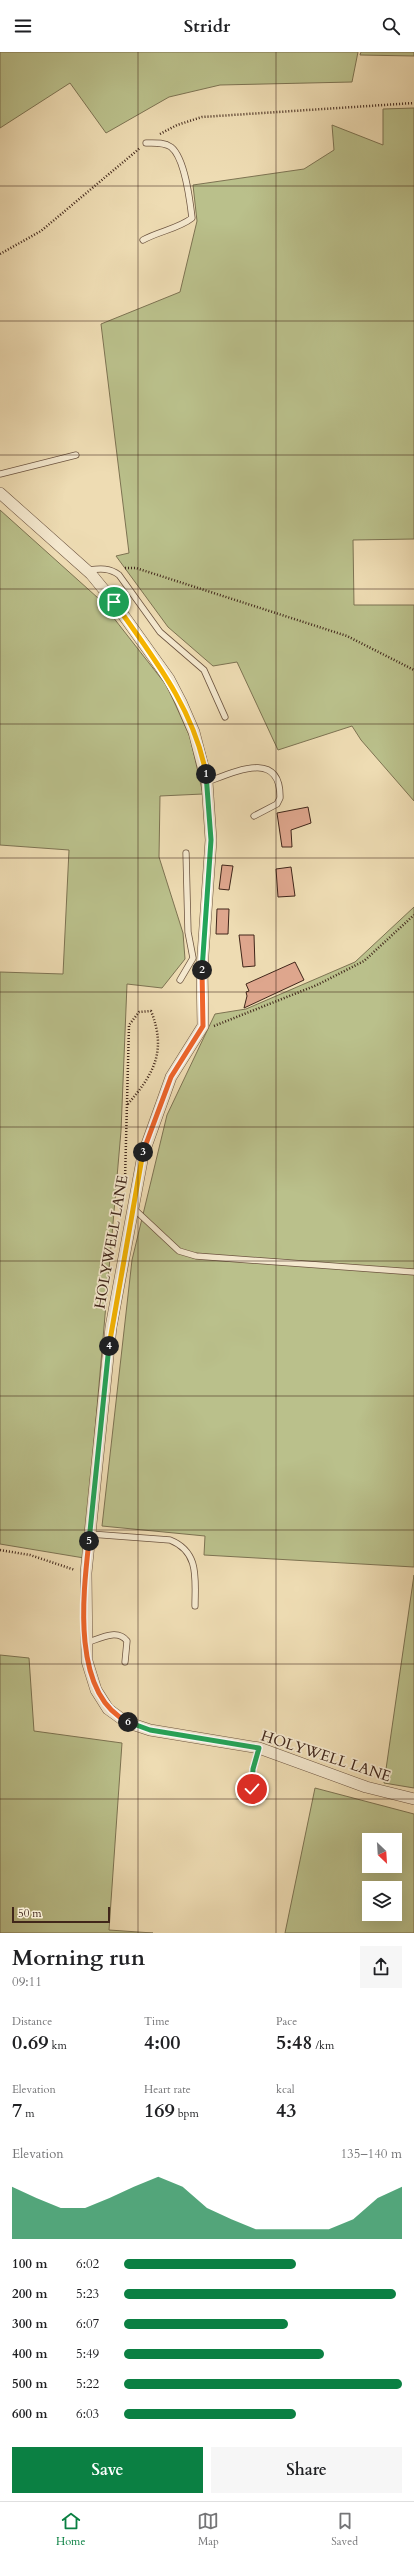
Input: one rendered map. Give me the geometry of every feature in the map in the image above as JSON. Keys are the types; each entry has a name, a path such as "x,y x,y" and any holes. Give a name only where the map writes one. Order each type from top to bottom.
{"street":[{"name":"HOLYWELL LANE","path":"0,493 86,570 114,602 169,679 194,732 207,782 211,840 206,931 202,969 203,1026 171,1077 143,1155 111,1327 86,1573 85,1643 87,1661 96,1690 108,1709 126,1722 150,1730 259,1748 366,1787 414,1799"}],"lane":[{"path":"143,240 157,232 186,223 192,218 179,158 171,147 160,143 146,143"},
{"path":"0,474 76,454"},
{"path":"86,570 113,570 119,575 160,632 204,670 225,717"},
{"path":"207,782 251,768 261,767 268,770 278,780 280,798 277,804 254,816"},
{"path":"180,980 193,958 192,944 188,932 186,853"},
{"path":"192,944 206,931"},
{"path":"133,1208 179,1251 196,1256 414,1272"},
{"path":"90,1534 170,1540 182,1545 192,1558 195,1566 195,1606"},
{"path":"85,1643 113,1634 120,1634 127,1641 125,1662"},
{"path":"252,1789 253,1769 259,1748"}],"path":[{"path":"0,254 41,231 146,143 177,125 202,117 414,103"},
{"path":"104,569 136,568 340,634 414,670"},
{"path":"207,1028 317,984 364,961 414,915"},
{"path":"125,1185 127,1105 129,1025 139,1012 152,1010 157,1025 158,1057 143,1087 127,1105"},
{"path":"0,1550 30,1556 86,1573"}],"green space":[{"path":"0,52 358,52 352,82 220,85 169,97 106,133 70,83 0,128"},
{"path":"361,52 414,52 414,56 360,55"},
{"path":"414,108 414,539 353,540 354,605 414,605 414,801 361,740 352,726 278,750 237,662 213,666 168,627 116,556 129,553 101,324 180,292 197,221 193,185 304,169 334,150 332,125 383,145 383,109"},
{"path":"0,510 98,598 167,686 190,737 203,794 160,796 159,857 183,933 185,959 162,988 127,984 121,1131 84,1558 0,1544 0,972 63,974 69,850 0,845"},
{"path":"414,907 414,1567 204,1555 205,1536 102,1526 132,1260 167,1115 215,1014 246,1009 355,962"},
{"path":"414,1575 414,1788 384,1783"},
{"path":"0,1655 29,1658 34,1731 122,1743 109,1930 153,1933 0,1933"},
{"path":"315,1788 414,1814 414,1933 285,1933"}],"building":[{"path":"308,807 311,823 291,830 292,847 282,847 277,813"},
{"path":"222,865 233,866 229,890 219,889"},
{"path":"291,867 295,896 278,897 276,869"},
{"path":"217,909 229,909 228,934 216,934"},
{"path":"239,935 254,935 255,966 243,967"},
{"path":"295,962 304,980 244,1008 247,996 246,992 249,991 246,984"}],"route":[{"path":"114,602 169,679 194,732 204,765 207,782 211,840 206,931 202,969 203,1026 171,1077 143,1155 111,1327 86,1573 85,1643 87,1661 96,1690 108,1709 126,1722 150,1730 259,1748 253,1769 252,1789"}]}
